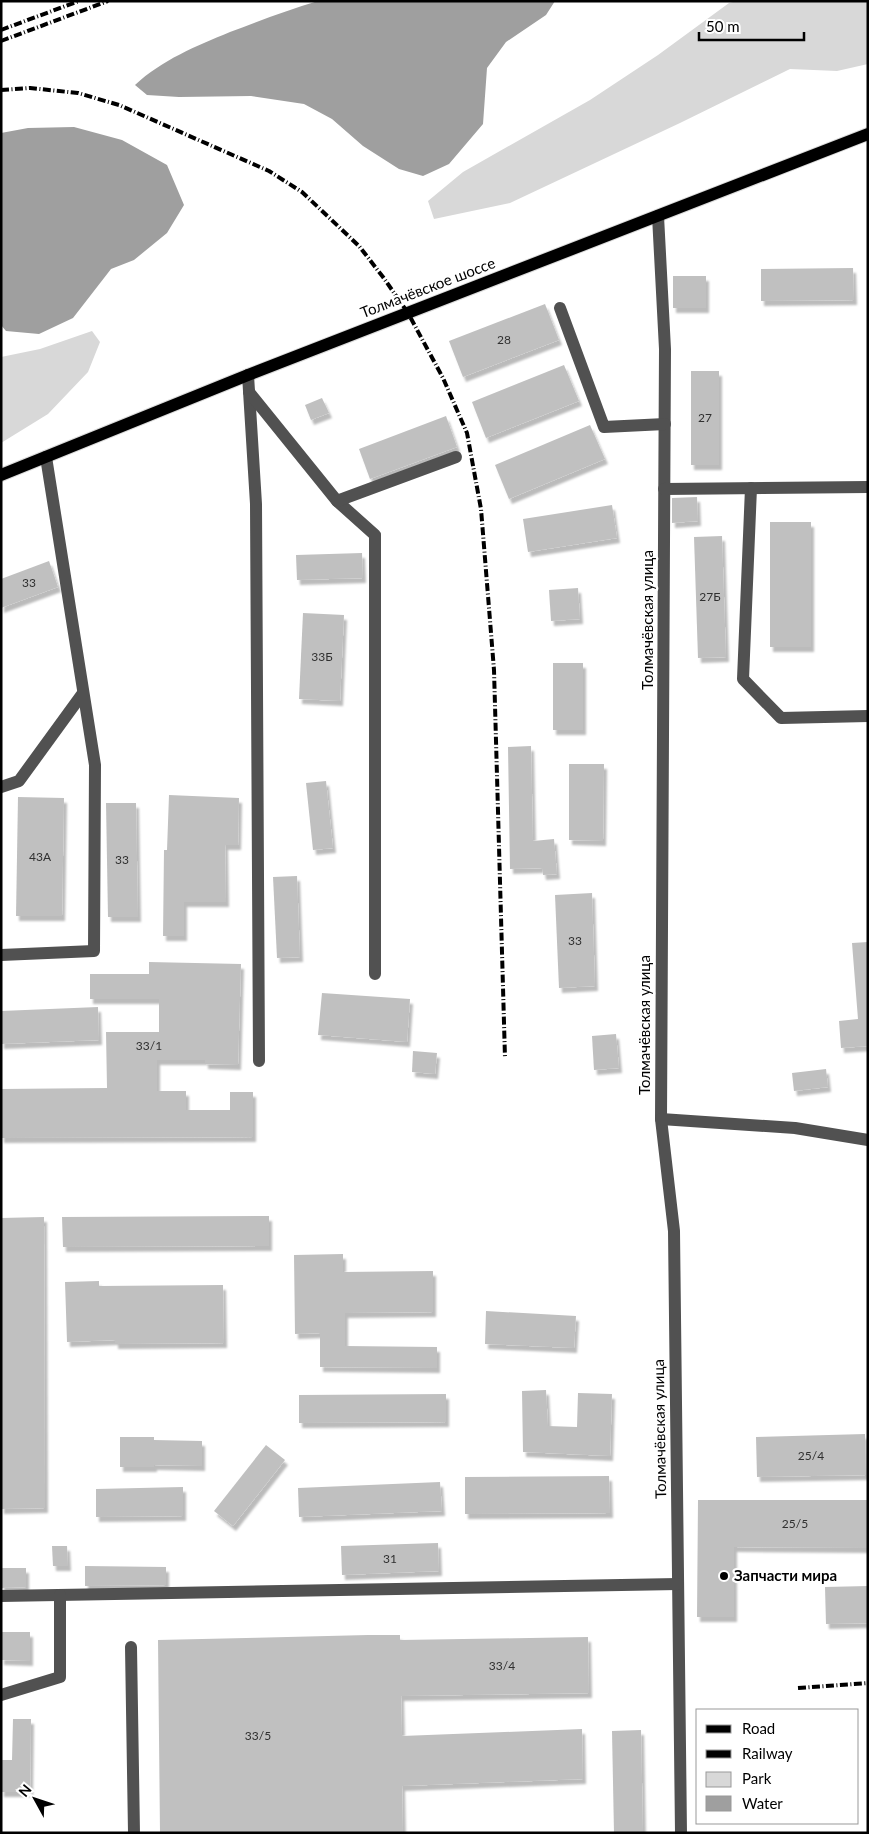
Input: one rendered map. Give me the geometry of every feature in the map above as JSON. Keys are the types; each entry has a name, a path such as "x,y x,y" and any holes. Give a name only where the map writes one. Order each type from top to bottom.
{"main road":[{"name":"Толмачёвское шоссе","path":"1,474 248,375 868,134"}],"street":[{"name":"Толмачёвская улица","path":"658,216 665,349 661,1119 674,1231 681,1833"},
{"path":"560,308 604,427 665,424"},
{"path":"248,375 256,504 259,1061"},
{"path":"249,392 337,501 375,535 375,974"},
{"path":"1,955 94,951 94,765 46,456"},
{"path":"337,501 456,457"},
{"path":"752,488 743,679 781,718 868,716"},
{"path":"664,489 868,488"},
{"path":"1,787 19,781 83,693"},
{"path":"661,1119 795,1128 868,1140"},
{"path":"1,1596 678,1584"},
{"path":"1,1695 60,1677 60,1595"},
{"path":"132,1647 134,1833"}],"green space":[{"path":"737,1 868,1 868,64 837,71 790,69 510,203 434,219 428,201 463,172 590,100 658,55 729,3"},
{"path":"92,331 100,342 88,372 48,414 1,443 1,357 40,349"}],"water":[{"path":"318,1 555,1 546,15 506,42 487,68 483,124 449,164 423,176 399,169 363,146 332,119 304,104 251,96 179,97 147,95 135,85 156,68 192,48 230,32"},
{"path":"74,127 122,140 167,165 184,205 167,233 134,260 111,269 73,318 39,334 6,331 1,325 1,133 28,128"}],"building":[{"path":"853,268 854,300 761,301 761,269"},
{"path":"673,276 706,276 706,308 673,308"},
{"path":"545,304 559,340 463,377 449,341"},
{"path":"564,365 579,401 486,438 472,402"},
{"path":"691,371 719,371 719,465 691,465"},
{"path":"322,398 329,413 311,420 305,405"},
{"path":"446,416 457,447 370,479 359,449"},
{"path":"590,425 605,459 509,499 495,465"},
{"path":"697,497 698,521 672,523 672,498"},
{"path":"612,505 617,538 528,552 523,519"},
{"path":"770,522 811,522 811,647 770,647"},
{"path":"722,536 726,657 698,658 694,537"},
{"path":"362,553 363,578 297,580 296,555"},
{"path":"49,561 58,587 1,608 1,579"},
{"path":"578,588 580,619 551,621 549,590"},
{"path":"303,613 344,615 340,701 299,699"},
{"path":"553,663 583,663 583,730 553,730"},
{"path":"531,746 533,841 554,839 557,874 543,875 542,868 510,869 508,747"},
{"path":"569,764 604,764 603,841 569,840"},
{"path":"326,781 333,848 313,850 306,783"},
{"path":"169,795 239,798 238,845 225,845 226,902 184,902 184,936 163,936 164,850 167,850"},
{"path":"18,797 64,798 62,916 16,916"},
{"path":"106,803 136,803 138,917 108,917"},
{"path":"297,876 300,957 277,958 273,877"},
{"path":"592,893 595,986 559,988 555,895"},
{"path":"868,942 868,1046 841,1048 839,1021 858,1019 852,943"},
{"path":"149,962 241,964 238,1065 205,1064 205,1060 157,1060 157,1091 186,1091 186,1110 230,1110 230,1092 253,1092 253,1137 1,1138 1,1089 107,1088 106,1032 159,1032 159,999 90,999 90,974 149,974"},
{"path":"322,993 410,999 407,1042 318,1035"},
{"path":"98,1007 99,1040 1,1044 1,1011"},
{"path":"616,1034 619,1068 594,1070 592,1036"},
{"path":"413,1051 437,1053 435,1074 412,1072"},
{"path":"826,1069 828,1087 794,1091 792,1073"},
{"path":"269,1216 269,1246 63,1247 62,1217"},
{"path":"44,1217 45,1508 1,1509 1,1218"},
{"path":"343,1254 343,1272 433,1271 433,1312 345,1313 345,1346 437,1347 437,1368 320,1367 320,1333 295,1334 294,1255"},
{"path":"99,1281 99,1286 223,1285 224,1343 115,1344 115,1340 67,1342 65,1282"},
{"path":"486,1311 576,1316 574,1348 485,1344"},
{"path":"546,1390 548,1426 577,1427 578,1393 612,1394 610,1456 523,1452 522,1391"},
{"path":"446,1394 446,1422 299,1423 299,1395"},
{"path":"865,1434 866,1475 757,1477 756,1437"},
{"path":"120,1437 154,1437 154,1440 202,1441 202,1466 154,1465 154,1467 120,1467"},
{"path":"266,1445 285,1460 233,1526 214,1511"},
{"path":"609,1476 610,1513 465,1514 465,1477"},
{"path":"440,1482 442,1511 299,1517 298,1488"},
{"path":"183,1487 183,1516 96,1517 96,1489"},
{"path":"698,1500 868,1500 868,1548 734,1547 734,1617 697,1617"},
{"path":"438,1543 439,1571 342,1575 341,1546"},
{"path":"52,1546 67,1546 68,1566 53,1566"},
{"path":"85,1566 166,1567 166,1585 85,1586"},
{"path":"1,1568 26,1568 26,1587 1,1588"},
{"path":"868,1586 868,1623 826,1624 825,1587"},
{"path":"1,1632 30,1632 30,1661 1,1660"},
{"path":"400,1635 400,1640 588,1637 589,1693 401,1696 402,1736 582,1729 583,1779 402,1786 403,1833 160,1833 158,1640"},
{"path":"13,1719 31,1719 30,1792 1,1792 1,1760 12,1760"},
{"path":"641,1730 643,1833 614,1833 612,1731"}],"railway":[{"path":"1,30 79,1"},
{"path":"1,41 108,1"},
{"path":"1,90 30,88 78,93 119,105 269,171 302,192 359,246 383,277 408,313 443,378 467,433 481,509 494,670 505,1058"},
{"path":"798,1688 868,1683"}],"place":[{"name":"Запчасти мира","path":"724,1576"}]}
